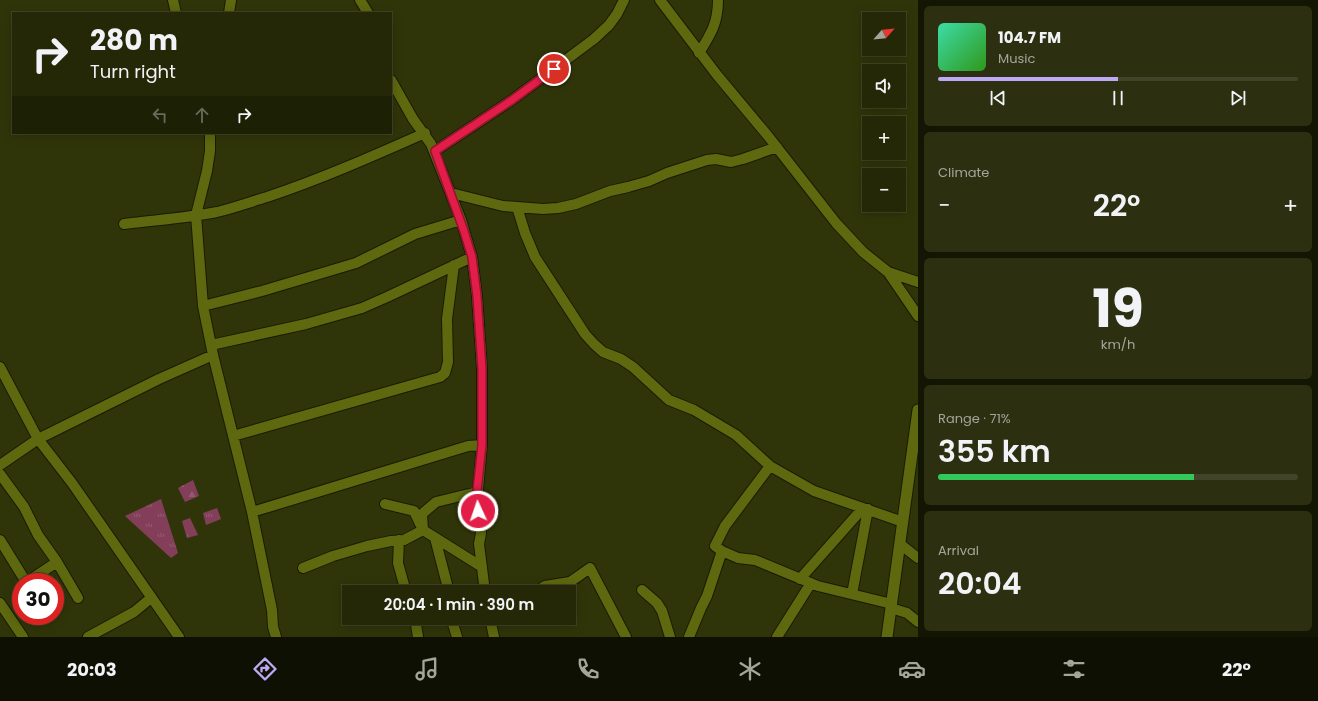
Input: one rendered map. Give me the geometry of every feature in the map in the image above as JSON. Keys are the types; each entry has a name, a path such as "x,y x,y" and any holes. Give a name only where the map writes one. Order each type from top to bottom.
{"street":[{"path":"173,0 176,12"},
{"path":"228,12 231,0"},
{"path":"360,0 367,12"},
{"path":"435,151 512,100 594,39 617,14 624,0"},
{"path":"660,0 717,75 777,147 836,223 863,252 888,272 918,316"},
{"path":"699,52 712,32 716,22 718,0"},
{"path":"392,82 413,118 425,133 435,151 461,220 472,257 477,296 482,369 482,445 476,500 481,533 479,544 484,585"},
{"path":"124,224 218,212 287,190 356,164 425,133"},
{"path":"210,134 210,151 207,171 196,216 203,306 212,350 252,512 276,637"},
{"path":"451,193 503,206 543,209 558,208 576,204 610,191 649,181 667,173 707,160 716,159 731,162 744,160 777,147"},
{"path":"517,207 525,233 535,257 585,334 602,352 627,362 669,400 694,410 736,435 770,466 814,491 903,522"},
{"path":"203,306 262,291 356,263 415,234 461,220"},
{"path":"0,465 38,439 159,379 212,350 362,308 472,257"},
{"path":"234,436 440,377 445,373 448,362 447,319 454,265"},
{"path":"888,272 918,282"},
{"path":"0,367 38,439 72,483 179,637"},
{"path":"887,637 918,414"},
{"path":"252,512 468,446 482,445"},
{"path":"770,466 725,526 715,546 738,558 755,560 811,583 891,606 907,613 918,622"},
{"path":"0,474 24,507 38,535 57,562 78,598"},
{"path":"423,530 422,514 436,502 477,492"},
{"path":"385,504 414,511 423,530 482,567"},
{"path":"800,579 865,509"},
{"path":"852,594 865,509"},
{"path":"303,568 333,556 367,546 404,540 423,530"},
{"path":"435,538 447,585"},
{"path":"0,540 20,573"},
{"path":"399,540 398,563 404,585"},
{"path":"900,544 918,558"},
{"path":"689,637 707,596 722,551"},
{"path":"40,573 57,562"},
{"path":"551,585 570,582 590,568 626,637"},
{"path":"777,637 811,583"},
{"path":"642,590 657,603 662,611 670,637"},
{"path":"88,637 134,612 151,598"},
{"path":"0,603 23,637"},
{"path":"416,625 418,637"},
{"path":"453,625 457,637"},
{"path":"493,625 494,637"}],"green space":[{"path":"193,480 199,496 185,502 178,488"},
{"path":"161,499 178,553 171,558 125,516"},
{"path":"217,508 221,519 206,525 203,513"},
{"path":"190,518 198,535 187,538 182,521"}],"route":[{"path":"478,511 476,500 482,445 482,369 477,296 472,257 454,199 435,151 512,100 554,69"}]}
